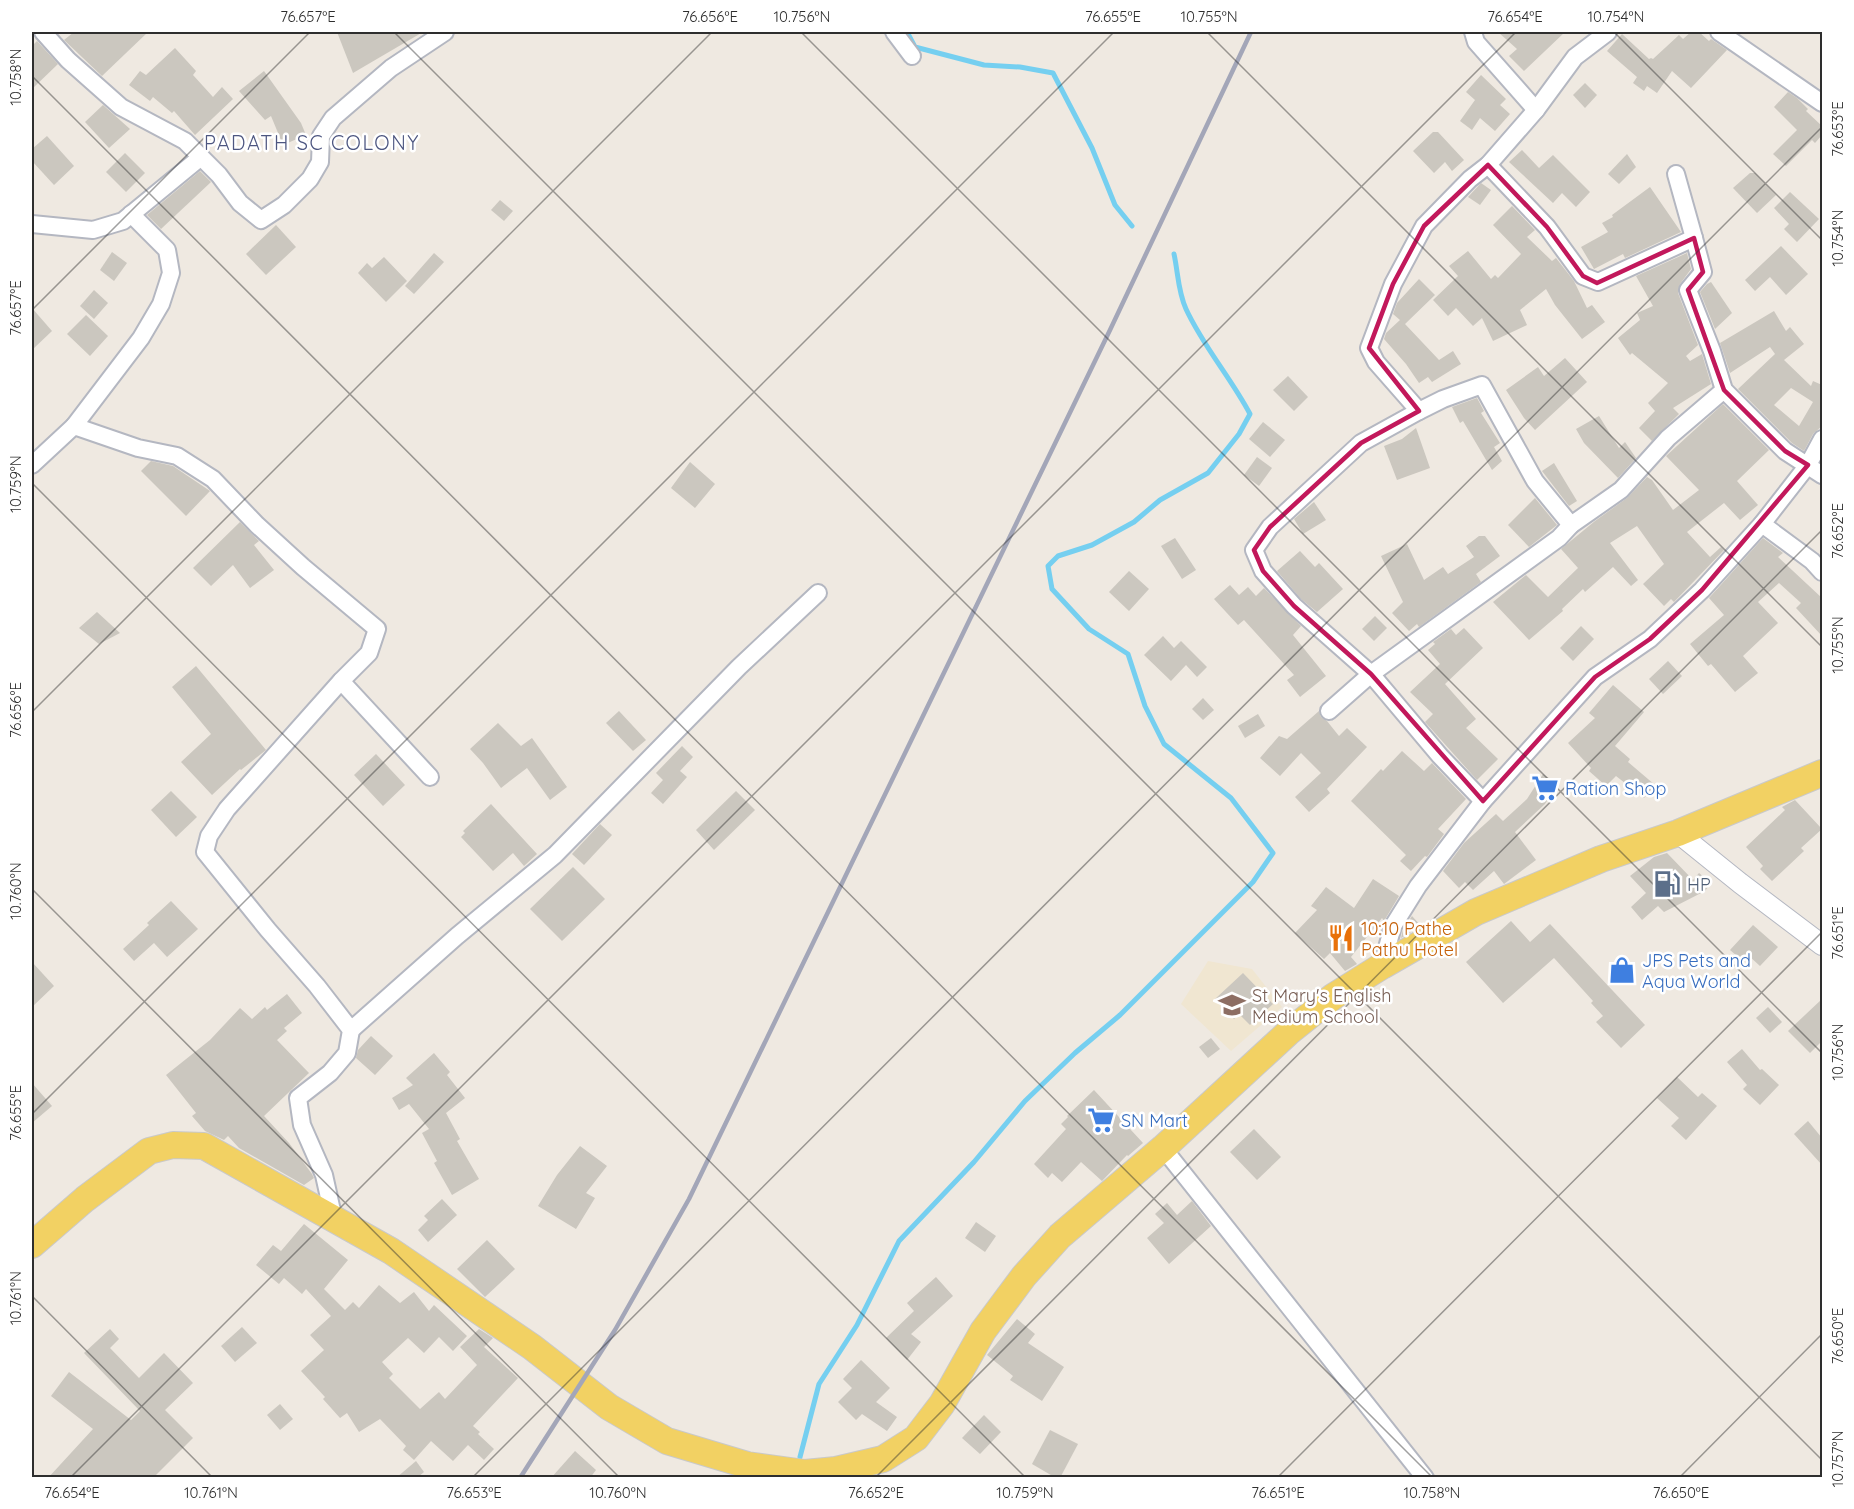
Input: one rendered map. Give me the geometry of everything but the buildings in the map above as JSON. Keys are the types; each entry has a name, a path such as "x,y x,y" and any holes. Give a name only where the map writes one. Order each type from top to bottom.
{"main road":[{"path":"32,1245 149,1151 172,1145 204,1146 391,1251 532,1347 609,1407 667,1441 743,1471 805,1473 836,1470 883,1458 916,1438 942,1404 983,1330 1024,1276 1060,1236 1163,1148 1290,1031 1334,996 1476,912 1602,859 1678,833 1822,773"}],"street":[{"path":"43,32 68,60 121,107 185,141 219,176 240,203 261,220 284,205 310,179 320,162 321,136 333,118 391,68 445,32"},
{"path":"894,32 912,56"},
{"path":"1473,32 1476,42 1536,110"},
{"path":"1419,411 1376,362 1369,348 1393,284 1424,226 1470,179 1488,165 1536,110 1575,57 1608,32"},
{"path":"1719,32 1822,103"},
{"path":"32,224 93,230 123,221 201,157"},
{"path":"1488,165 1547,227 1582,276 1594,281 1598,282 1694,238"},
{"path":"1676,174 1703,272 1688,290 1712,351 1724,390 1785,451 1822,475"},
{"path":"32,465 74,426 141,338 161,304 171,273 167,250 131,214"},
{"path":"1483,801 1440,756 1371,674 1294,606 1263,571 1254,550 1270,528 1361,443 1443,399 1482,385 1535,481 1571,525"},
{"path":"1329,711 1371,674 1559,538 1571,525 1621,489 1668,438 1724,390"},
{"path":"74,426 138,448 177,456 213,479 257,525 377,629 369,653 341,681 227,809 209,836 205,852 351,1030"},
{"path":"1382,966 1393,926 1418,886 1483,801 1595,677 1650,639 1702,590 1762,524 1808,465 1822,439"},
{"path":"1762,524 1812,561 1822,572"},
{"path":"334,1220 324,1175 303,1125 298,1098 330,1072 347,1053 351,1030 457,936 555,855 739,667 818,593"},
{"path":"341,681 430,777"},
{"path":"1678,833 1822,945"},
{"path":"1163,1148 1425,1478"}],"highlighted area":[{"path":"1488,165 1547,227 1583,276 1597,283 1694,238 1703,272 1688,290 1724,390 1785,451 1808,465 1702,590 1650,639 1595,677 1483,801 1371,674 1294,606 1263,571 1254,550 1270,527 1361,443 1419,411 1369,348 1393,284 1424,226"}],"shaded area":[{"name":"St Mary's English Medium School","path":"1208,961 1252,969 1282,1007 1231,1051 1181,1004"}],"waterway":[{"path":"907,32 915,47 984,65 1020,67 1053,73 1092,148 1115,205 1132,226"},
{"path":"800,1457 819,1384 857,1325 899,1241 974,1162 1025,1101 1075,1053 1120,1015 1253,882 1273,853 1231,798 1164,744 1145,706 1128,654 1089,629 1052,589 1048,566 1058,556 1092,545 1134,522 1160,500 1208,473 1239,434 1250,414 1200,336 1186,309 1174,254"}],"railway":[{"path":"520,1478 615,1330 689,1199 1110,330 1251,32"}],"place":[{"name":"Ration Shop","path":"1545,788"},
{"name":"HP","path":"1667,884"},
{"name":"10:10 Pathe Pathu Hotel","path":"1341,938"},
{"name":"JPS Pets and Aqua World","path":"1622,970"},
{"name":"St Mary's English Medium School","path":"1232,1005"},
{"name":"SN Mart","path":"1101,1120"}],"district":[{"name":"PADATH SC COLONY","path":"312,142"}]}
